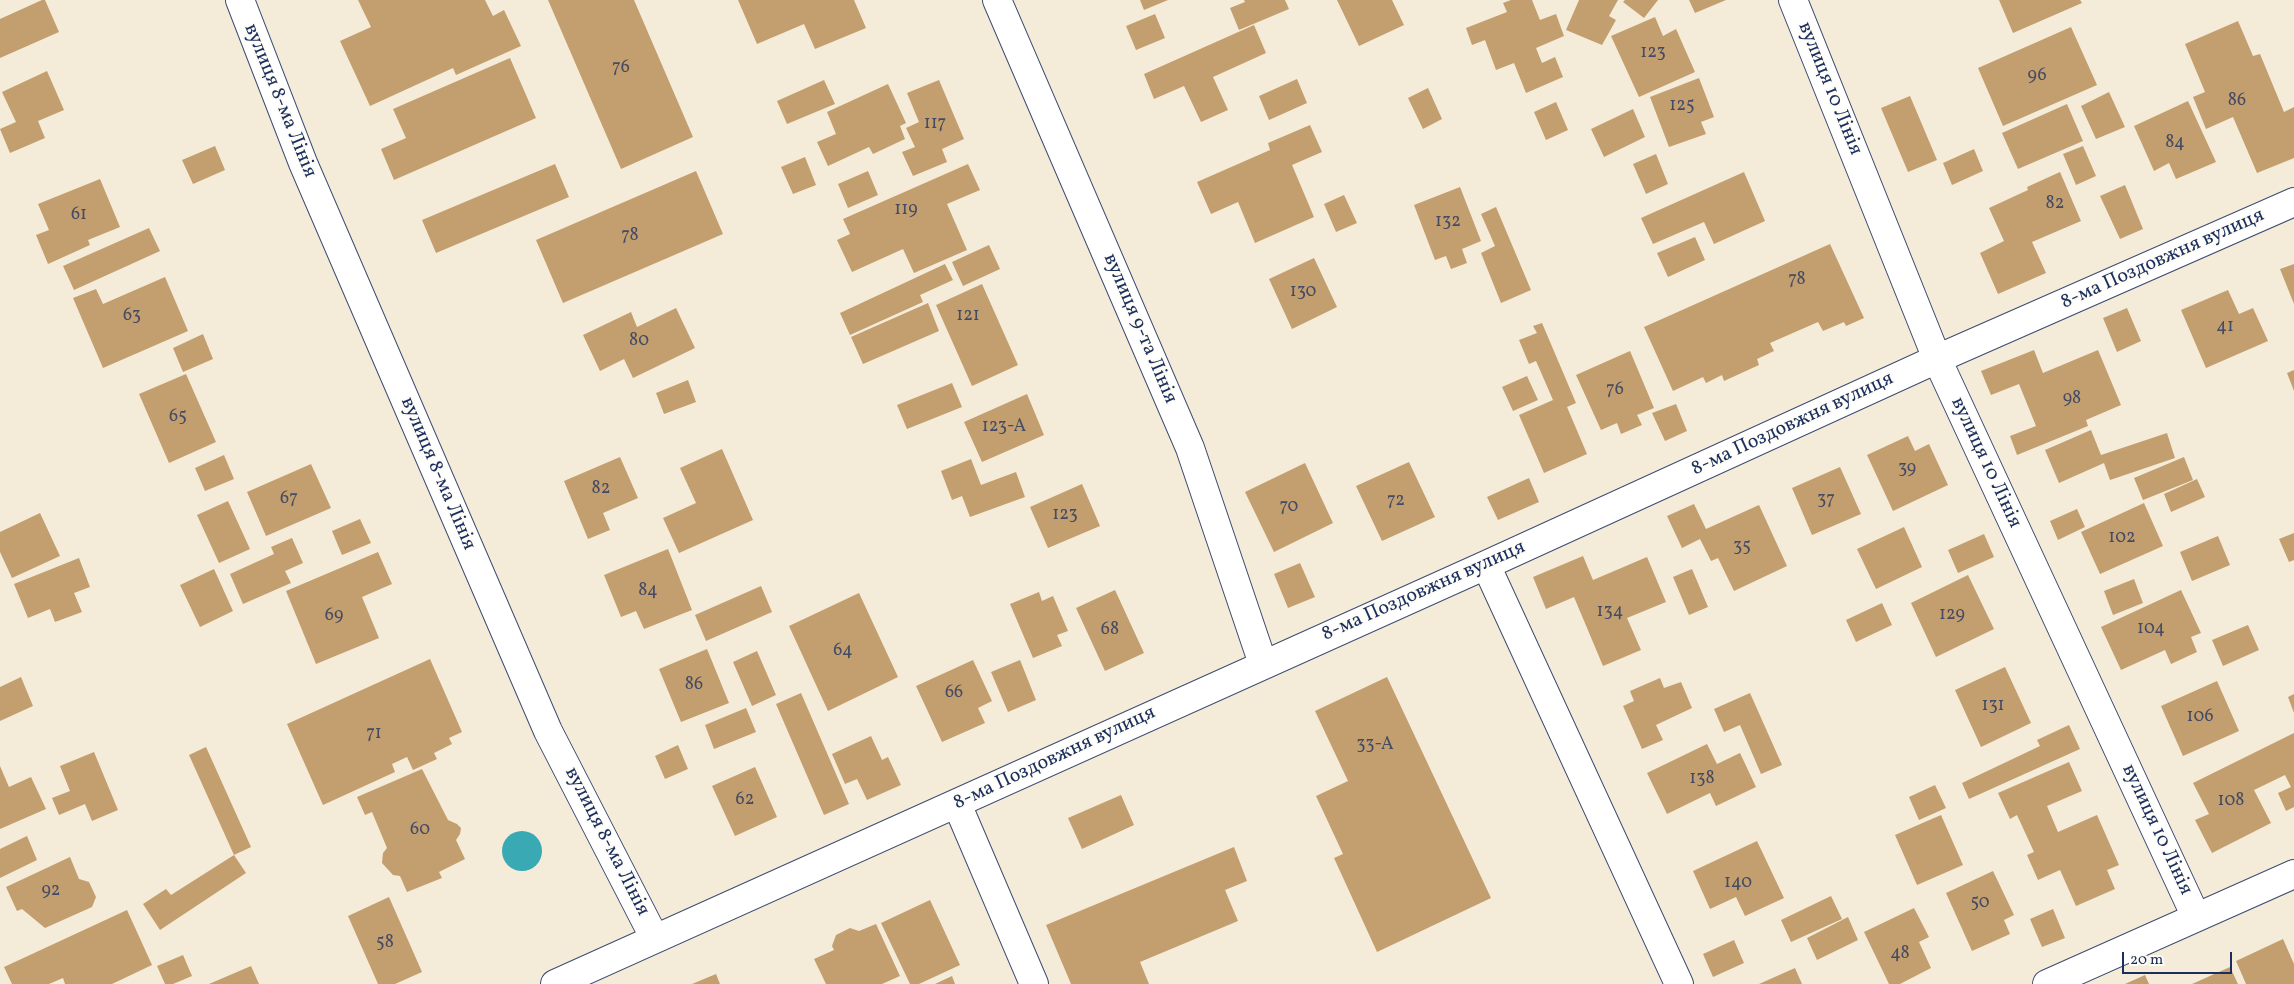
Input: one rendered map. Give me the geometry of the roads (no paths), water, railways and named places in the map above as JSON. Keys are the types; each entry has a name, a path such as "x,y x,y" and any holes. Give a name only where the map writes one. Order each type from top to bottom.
{"street":[{"name":"вулиця 8-ма Лінія","path":"240,0 303,163 548,731 655,939"},
{"name":"вулиця 9-та Лінія","path":"997,0 1190,448 1263,664"},
{"name":"вулиця 10 Лінія","path":"1793,0 1937,359 2196,917"},
{"name":"8-ма Поздовжня вулиця","path":"555,984 1486,565 1937,359 2294,202"},
{"path":"1486,565 1679,984"},
{"path":"957,804 1034,984"},
{"path":"2047,984 2294,874"}],"water":[{"path":"522,831 536,837 542,851 536,865 522,871 508,865 502,851 508,837"}]}
